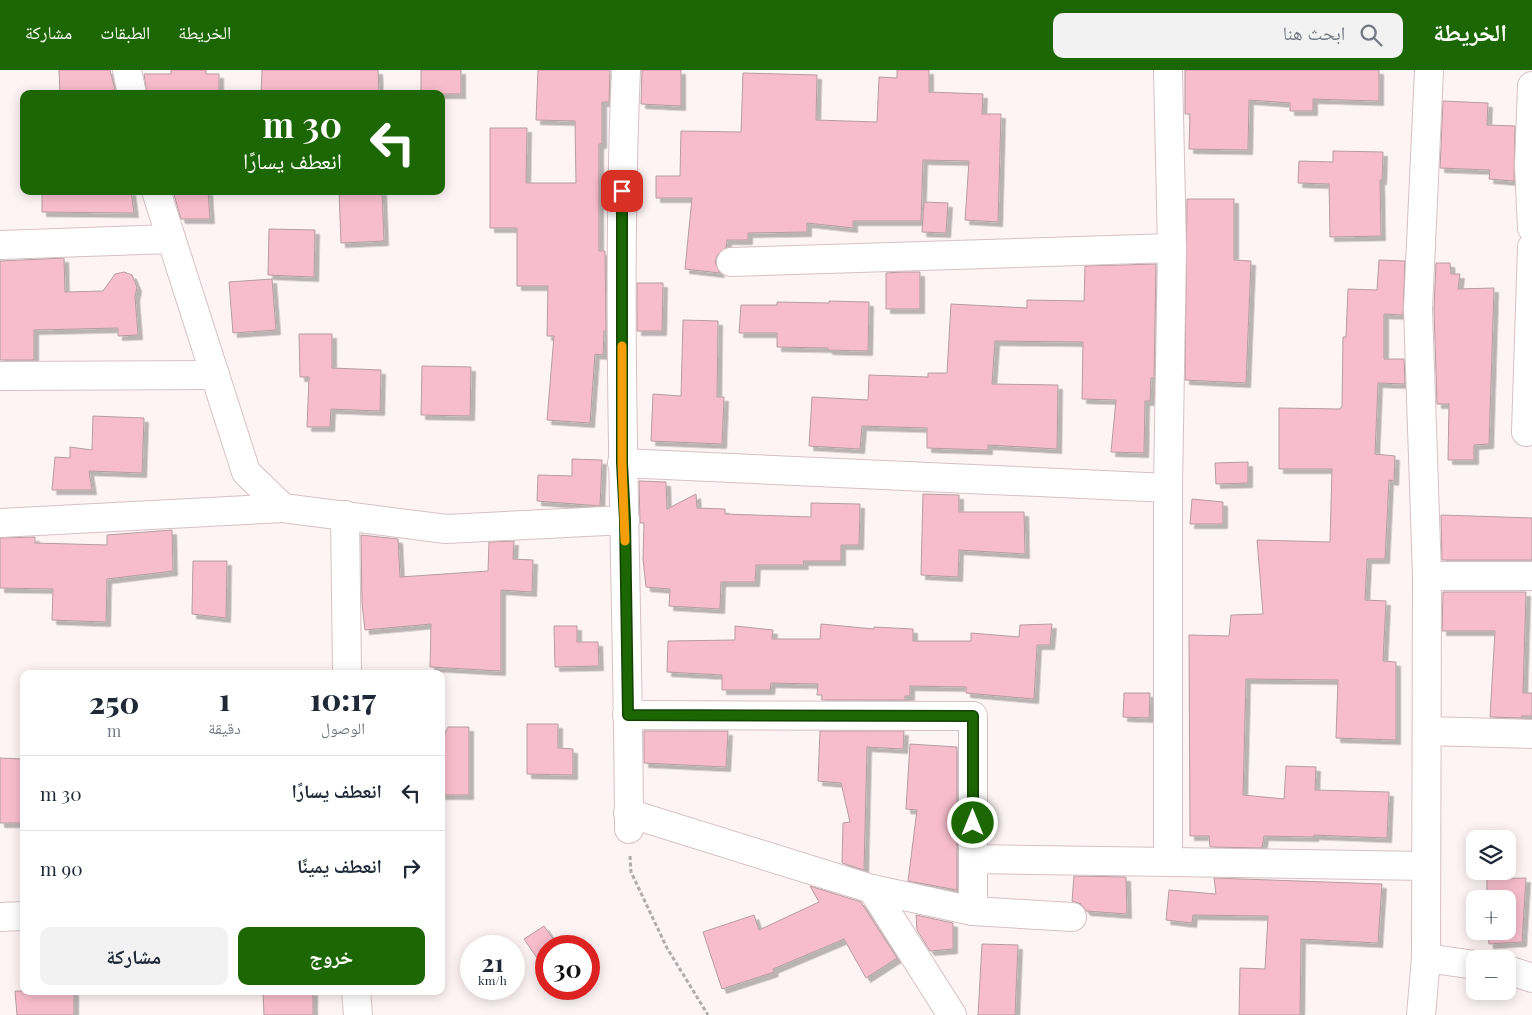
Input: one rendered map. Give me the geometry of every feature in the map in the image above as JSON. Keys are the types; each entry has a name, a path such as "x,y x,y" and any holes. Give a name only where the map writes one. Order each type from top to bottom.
{"street":[{"path":"127,70 131,90"},
{"path":"626,70 622,172 622,463 625,520 628,821 872,889 973,911 1072,917"},
{"path":"1168,70 1172,248 1168,488 1168,862"},
{"path":"1421,1015 1426,958 1427,576 1418,309 1429,70"},
{"path":"1532,86 1529,165 1532,228"},
{"path":"157,195 246,472 283,508"},
{"path":"0,245 171,239"},
{"path":"1526,432 1532,247"},
{"path":"731,262 1172,248"},
{"path":"0,376 215,375"},
{"path":"622,463 1168,488"},
{"path":"0,523 283,508 446,529 625,520"},
{"path":"345,516 347,670"},
{"path":"1427,576 1532,576"},
{"path":"628,715 973,716 973,911"},
{"path":"1427,731 1532,734"},
{"path":"974,859 1426,866"},
{"path":"872,889 952,1015"},
{"path":"0,917 20,916"},
{"path":"1426,958 1466,964"},
{"path":"1516,973 1532,978"},
{"path":"356,995 358,1015"}],"path":[{"path":"628,821 631,872 667,948 708,1015"}],"building":[{"path":"59,70 110,70 115,90 60,90"},
{"path":"171,70 206,70 206,74 219,74 219,90 146,90 144,74 171,74"},
{"path":"262,70 378,70 379,90 261,90"},
{"path":"421,70 461,70 461,94 445,94 445,90 421,90"},
{"path":"538,70 610,70 609,102 602,102 602,144 599,144 599,251 605,251 606,331 604,331 603,355 595,354 590,423 547,420 554,336 547,336 548,286 517,286 517,228 490,228 490,128 527,128 526,183 576,183 575,121 536,120"},
{"path":"642,70 681,70 681,106 641,104"},
{"path":"897,70 929,70 929,92 983,94 982,114 1001,114 998,222 965,220 969,161 923,160 921,221 853,221 853,228 807,223 807,232 748,233 748,240 727,240 726,248 718,254 715,262 720,273 685,269 692,198 656,198 656,176 680,176 681,131 741,132 743,73 817,75 816,120 877,122 879,77 897,78"},
{"path":"1185,70 1379,70 1379,101 1313,99 1313,111 1290,111 1290,103 1249,100 1248,150 1189,149 1190,114 1185,114"},
{"path":"1443,101 1488,103 1487,125 1515,126 1514,181 1489,179 1490,170 1440,168"},
{"path":"1333,151 1383,152 1382,180 1380,180 1381,236 1330,237 1329,184 1298,183 1299,161 1333,162"},
{"path":"42,195 132,195 134,213 42,212"},
{"path":"174,195 208,195 210,219 181,219"},
{"path":"339,195 382,195 384,241 341,243"},
{"path":"1187,199 1234,199 1234,260 1251,261 1246,383 1185,380"},
{"path":"924,202 948,203 946,233 922,232"},
{"path":"269,229 315,230 314,277 268,275"},
{"path":"64,258 65,292 103,291 115,274 124,272 132,275 137,287 135,297 138,335 118,336 118,328 34,330 34,360 0,360 0,261"},
{"path":"1379,260 1405,261 1403,315 1384,314 1384,359 1404,359 1405,384 1378,383 1375,454 1395,456 1394,481 1389,480 1385,559 1367,559 1365,600 1386,601 1383,661 1396,662 1396,740 1336,738 1338,680 1246,679 1243,795 1284,799 1286,766 1316,767 1315,790 1389,792 1387,838 1314,835 1314,837 1264,836 1262,848 1210,847 1209,836 1190,836 1189,635 1229,636 1231,615 1263,614 1257,540 1330,542 1332,469 1279,469 1279,408 1340,409 1342,406 1343,337 1346,337 1348,289 1377,290"},
{"path":"1436,263 1450,263 1451,274 1460,274 1458,289 1494,288 1489,444 1474,445 1474,460 1448,460 1449,404 1437,404 1434,309"},
{"path":"1156,264 1154,378 1151,378 1150,401 1145,401 1144,453 1111,452 1116,400 1082,399 1083,342 995,341 992,384 1058,385 1057,449 988,445 988,450 927,448 927,428 862,426 860,449 809,446 812,397 868,400 869,375 928,377 928,373 947,373 951,304 1027,308 1027,300 1084,301 1085,266"},
{"path":"920,272 920,309 886,309 886,273"},
{"path":"272,279 276,330 233,333 229,282"},
{"path":"637,283 663,283 662,331 637,331"},
{"path":"829,301 869,302 868,351 777,347 777,333 739,333 741,305 777,305 777,302 829,303"},
{"path":"683,320 718,321 717,397 724,397 722,444 651,441 653,394 681,396"},
{"path":"299,334 332,334 332,368 381,370 380,411 331,409 330,427 307,427 309,377 300,377"},
{"path":"422,366 471,367 470,416 421,415"},
{"path":"93,416 144,418 142,473 89,471 92,490 52,490 55,457 70,458 70,447 92,450"},
{"path":"572,459 602,460 600,506 537,501 538,475 572,476"},
{"path":"1248,462 1248,483 1216,484 1215,463"},
{"path":"639,481 666,482 667,509 696,494 697,508 725,509 725,514 811,517 811,503 860,504 859,545 841,545 841,561 803,561 804,565 756,565 755,582 721,582 720,609 669,606 670,589 646,587 643,559 644,523 640,523"},
{"path":"923,494 959,495 959,512 1024,512 1025,554 959,550 958,577 921,575"},
{"path":"1192,499 1223,502 1223,524 1190,524"},
{"path":"1441,515 1532,518 1532,560 1442,560"},
{"path":"172,530 173,571 107,579 106,622 52,620 53,589 0,588 0,538 35,537 35,543 107,545 107,535"},
{"path":"361,535 398,539 400,577 488,571 489,542 514,541 513,559 533,560 532,592 501,590 501,671 430,667 431,624 365,630 362,603"},
{"path":"193,561 227,561 226,618 192,614"},
{"path":"1443,592 1526,592 1523,693 1532,693 1532,716 1522,716 1522,718 1490,717 1495,631 1442,631"},
{"path":"821,624 874,629 874,627 913,629 913,641 971,641 971,633 1019,637 1020,625 1052,624 1050,645 1037,645 1034,699 966,693 966,687 910,686 910,696 905,696 905,700 822,700 822,695 817,695 818,684 771,683 770,690 722,690 722,675 667,672 668,641 735,640 735,626 773,630 772,639 820,639"},
{"path":"554,626 577,626 577,642 598,642 599,666 555,667"},
{"path":"1124,693 1150,693 1149,718 1123,717"},
{"path":"527,724 558,724 558,748 573,749 573,775 527,774"},
{"path":"448,727 469,727 469,795 445,795 445,733"},
{"path":"644,731 728,731 726,767 644,763"},
{"path":"820,731 904,731 903,749 867,747 864,870 842,863 843,823 850,822 841,783 818,781"},
{"path":"910,744 957,747 957,890 908,881 917,810 906,809"},
{"path":"0,758 20,759 20,823 0,823"},
{"path":"1074,876 1126,877 1127,914 1086,911 1081,904 1072,901"},
{"path":"1214,878 1382,884 1378,943 1301,939 1300,1015 1239,1015 1240,968 1265,969 1268,916 1193,915 1192,923 1166,920 1169,890 1216,894"},
{"path":"1516,878 1526,878 1522,942 1489,944 1489,940 1516,940 1516,890 1487,890 1487,880 1516,880"},
{"path":"810,886 861,902 897,958 866,978 844,939 773,969 774,972 722,989 703,932 754,915 759,930 819,902"},
{"path":"916,915 953,923 953,949 930,951 917,930"},
{"path":"544,926 550,935 535,935 535,955 525,938"},
{"path":"982,944 1018,945 1015,1015 978,1015"},
{"path":"15,991 20,991 20,995 74,995 74,1015 17,1015"},
{"path":"263,995 313,995 313,1015 264,1015"}],"slow traffic":[{"path":"622,346 622,463 625,541"}],"route":[{"path":"622,191 622,463 625,520 628,715 973,716 973,823"}]}
